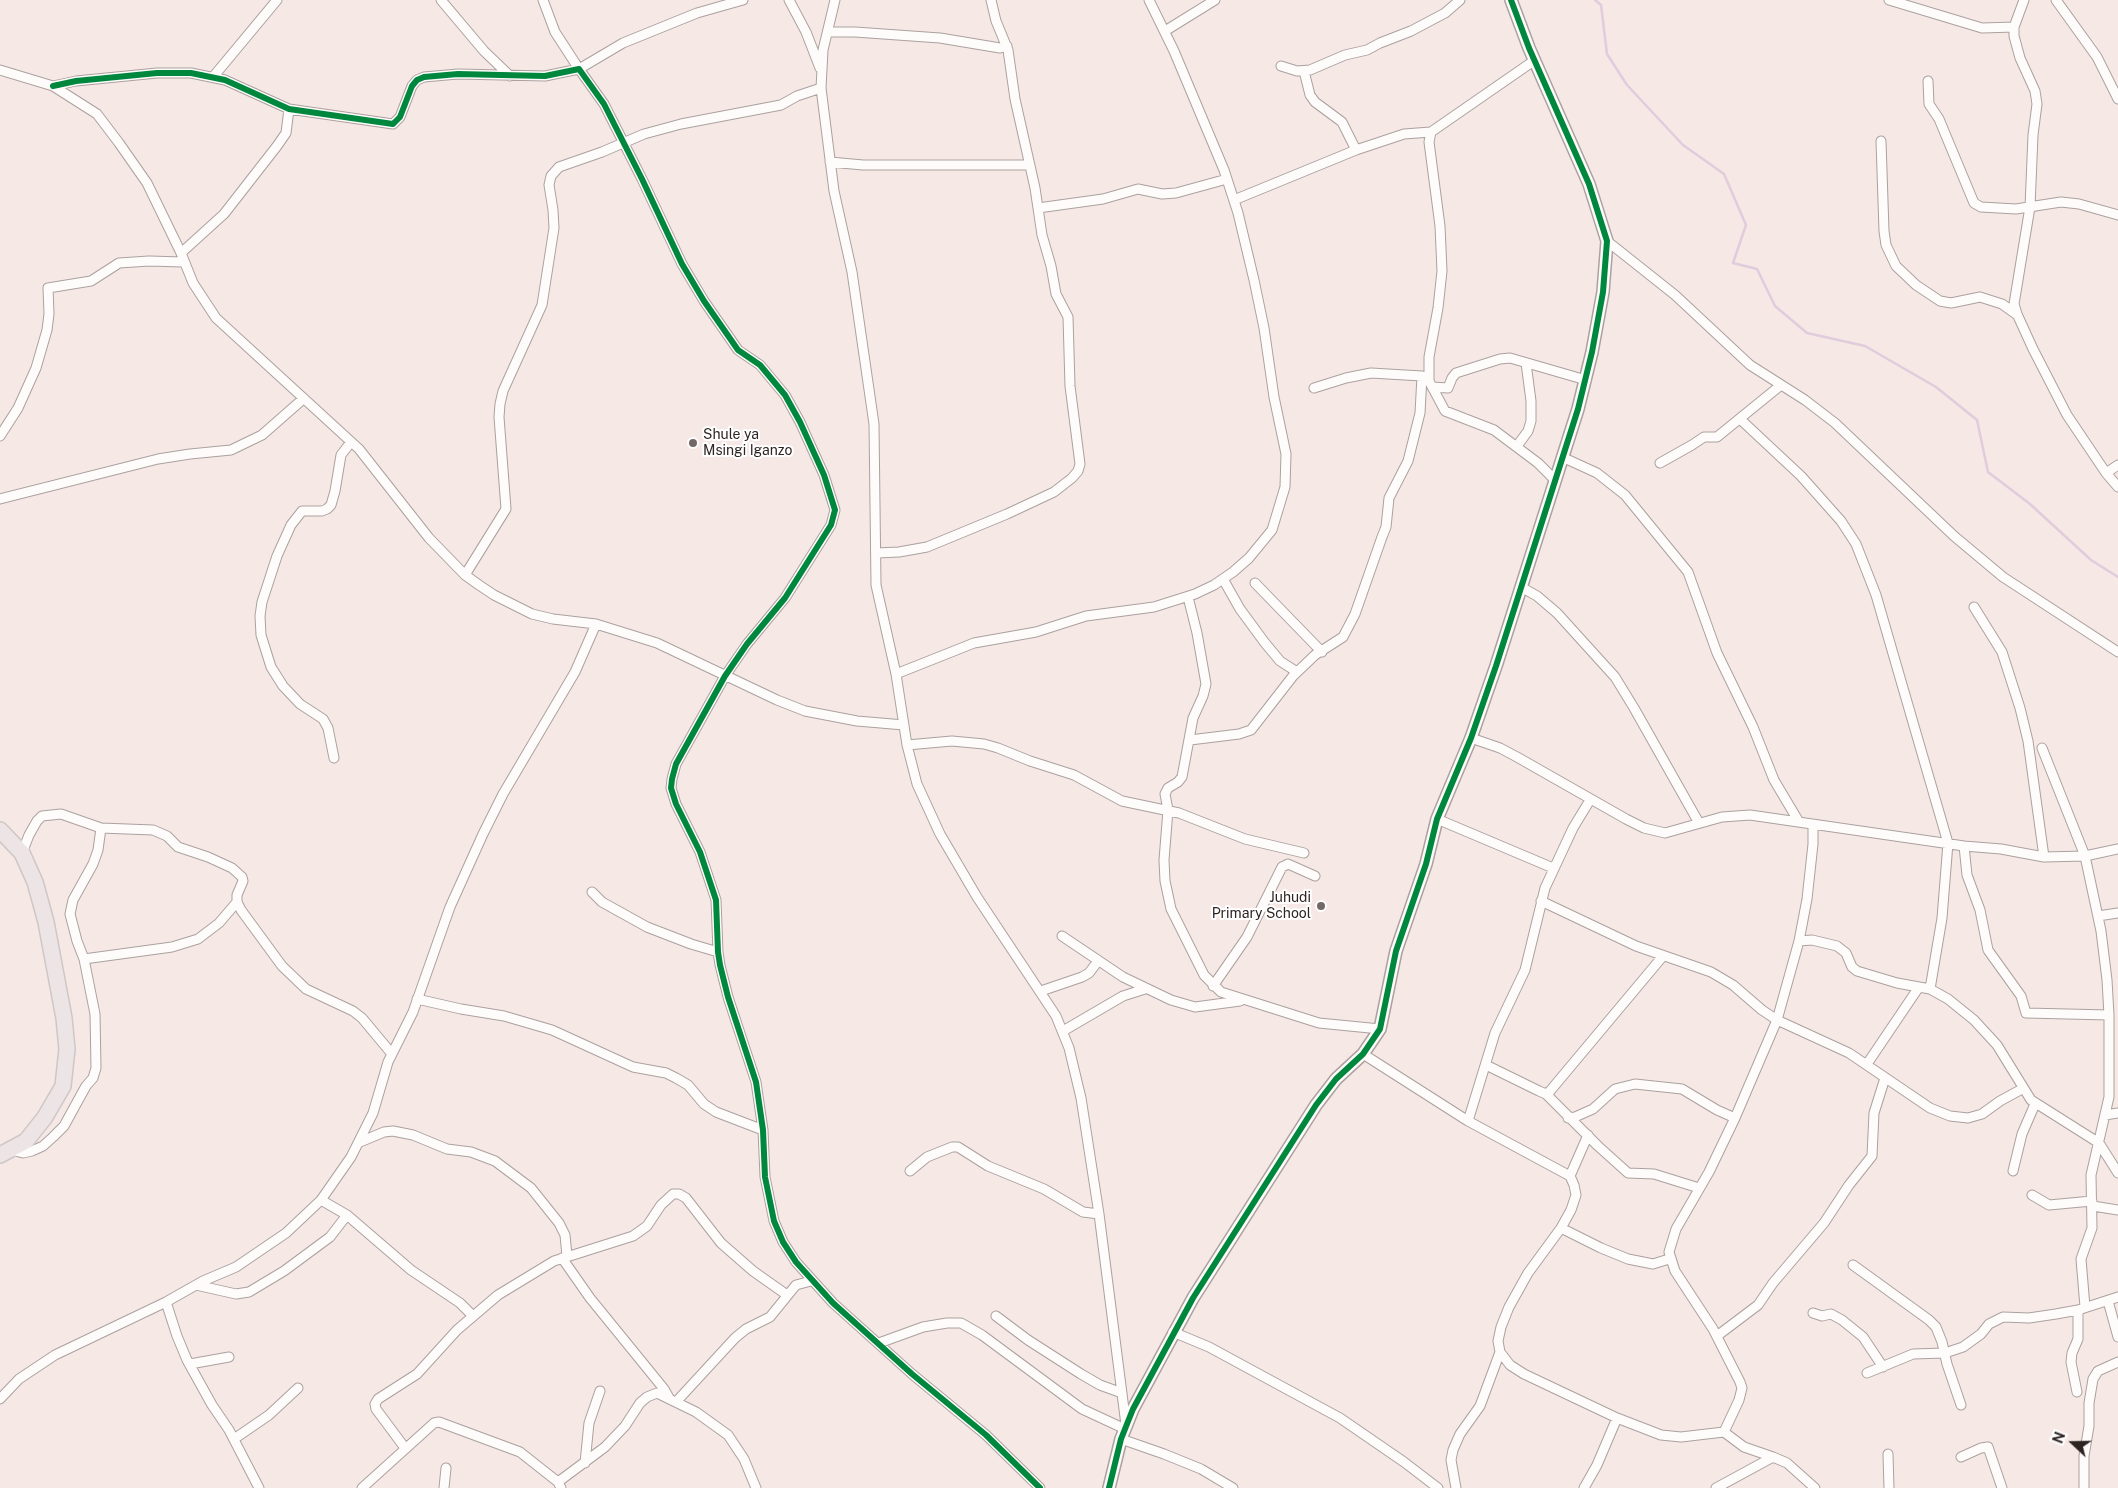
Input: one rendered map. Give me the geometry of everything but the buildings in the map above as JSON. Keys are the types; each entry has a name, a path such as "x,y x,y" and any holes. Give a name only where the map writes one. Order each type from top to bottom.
{"highway":[{"path":"0,830 22,853 35,882 46,922 68,1049 62,1086 54,1103 36,1130 26,1141 6,1153"}],"street":[{"path":"213,77 277,0"},
{"path":"441,0 484,51 510,76"},
{"path":"543,0 555,32 604,104 682,264 704,301 738,350 760,365 785,395 800,422 824,475 835,510 831,524 784,598 747,644 725,676 674,768 671,788 676,804 700,852 713,886 718,912 718,952 728,997 756,1082 763,1130 765,1177 774,1221 782,1242 811,1281 912,1374 986,1435 1040,1488"},
{"path":"53,86 76,81 169,72 191,73 213,77 239,86 290,109 394,124 400,117 412,86 417,80 433,75 551,75 579,69 623,42 697,14 743,0"},
{"path":"789,0 806,32 821,70"},
{"path":"835,0 823,50 821,88 837,213 852,272 874,424 876,584 896,674 908,745 917,784 940,834 977,897 1056,1016 1075,1068 1099,1214 1122,1393 1124,1431"},
{"path":"877,553 899,552 927,546 1001,517 1054,492 1072,478 1078,471 1080,464 1069,369 1068,317 1056,294 1052,266 1042,235 1030,165 1018,116 1007,46 996,21 992,0"},
{"path":"896,674 974,643 1042,631 1086,616 1154,607 1188,597 1223,579 1249,558 1272,530 1285,487 1286,454 1254,280 1227,179 1165,31 1149,0"},
{"path":"1165,31 1215,0"},
{"path":"1281,66 1304,71 1310,70 1345,55 1367,50 1412,31 1445,13 1460,0"},
{"path":"1108,1488 1124,1431 1173,1332 1201,1284 1316,1105 1336,1078 1363,1054 1380,1029 1396,951 1426,864 1438,819 1471,738 1586,380 1603,292 1608,241 1589,184 1511,0"},
{"path":"1889,0 1982,28 2014,28"},
{"path":"2024,0 2014,28 2017,48 2037,98 2032,150 2030,207 2014,304 2016,314 2067,415 2106,473 2118,487"},
{"path":"2056,0 2097,57 2118,99"},
{"path":"828,32 940,38 1000,48 1007,46"},
{"path":"1234,200 1356,150 1404,134 1431,132 1536,60"},
{"path":"0,70 53,86 96,114 120,143 147,183 193,283 216,318 351,442 372,465 409,514 465,575 494,595 532,614 553,619 596,624 657,643 725,676 805,711 857,721 904,725"},
{"path":"1304,71 1310,95 1315,102 1342,122 1356,150"},
{"path":"1928,82 1929,104 1939,119 1974,203 1981,207 1990,208 2030,207 2061,202 2079,204 2118,215"},
{"path":"465,575 506,509 499,417 500,404 503,391 542,305 554,228 548,185 551,176 559,167 602,152 644,134 681,124 781,105 797,96 821,88"},
{"path":"0,436 18,408 36,368 47,330 49,314 48,288 91,281 119,263 182,257 224,214 277,146 286,133 290,109"},
{"path":"1190,740 1239,734 1251,730 1297,672 1343,637 1362,598 1386,527 1390,498 1410,455 1428,382 1429,357 1442,272 1440,226 1429,142 1431,132"},
{"path":"1881,140 1884,231 1886,245 1896,266 1916,285 1940,301 1950,303 1980,297 2002,304 2016,314"},
{"path":"830,162 863,165 1030,165"},
{"path":"1038,208 1095,201 1138,189 1162,194 1176,193 1227,179"},
{"path":"1608,241 1675,296 1750,365 1805,400 1835,423 1947,530 2003,577 2118,652"},
{"path":"1314,388 1346,378 1371,373 1428,382 1448,388 1456,372 1500,359 1517,359 1586,380"},
{"path":"1517,446 1528,431 1531,421 1531,401 1526,363"},
{"path":"1428,382 1445,411 1490,428 1517,446 1555,480"},
{"path":"1660,463 1692,446 1704,437 1717,437 1781,385"},
{"path":"0,499 165,458 231,450 262,435 304,399"},
{"path":"1740,419 1825,501 1856,544 1884,620 1948,843 1942,910 1930,989"},
{"path":"334,758 328,728 323,719 300,704 283,686 270,667 261,636 260,616 262,602 277,556 292,526 302,511 322,511 330,505 335,492 341,455 351,442"},
{"path":"1562,457 1597,473 1626,496 1688,572 1717,654 1753,727 1772,775 1799,822"},
{"path":"2106,473 2118,465"},
{"path":"1223,579 1240,609 1265,644 1280,661 1297,672"},
{"path":"1255,583 1322,652"},
{"path":"1521,587 1557,612 1615,677 1698,823"},
{"path":"1188,597 1197,633 1206,684 1193,718 1182,777 1168,788 1165,794 1168,810 1164,860 1167,896 1194,957 1213,986 1221,992 1243,1001 1319,1023 1380,1029"},
{"path":"1974,607 2002,652 2020,708 2028,741 2044,857"},
{"path":"0,1399 19,1379 55,1355 236,1267 286,1233 321,1200 360,1142 373,1113 392,1054 417,999 450,907 483,834 503,794 575,672 596,624"},
{"path":"1471,738 1517,757 1590,800 1644,828 1665,833 1675,832 1698,823 1735,815 1762,816 1964,846 2001,849 2044,857 2085,856 2118,848"},
{"path":"908,745 952,741 990,746 1030,762 1074,775 1122,801 1168,810 1205,822 1254,842 1304,853"},
{"path":"2042,748 2085,856 2104,951 2109,1015 2109,1097 2091,1175 2091,1236 2081,1259 2081,1308 2078,1339 2071,1358 2077,1392"},
{"path":"1468,1121 1498,1027 1525,970 1541,901 1553,868 1573,828 1590,800"},
{"path":"22,853 28,835 42,816 61,814 101,828 153,830 168,836 178,847 208,857 232,868 242,877 243,881 237,895 237,902 248,922 291,977 314,994 352,1011 362,1018 392,1054"},
{"path":"1438,819 1553,868"},
{"path":"1724,1432 1739,1400 1742,1388 1718,1336 1675,1271 1669,1252 1672,1238 1735,1118 1777,1020 1799,941 1810,877 1813,824"},
{"path":"6,1153 32,1151 43,1146 53,1137 64,1126 86,1086 93,1078 96,1068 96,1014 84,959 70,914 73,900 98,850 101,828"},
{"path":"1964,846 1967,875 1980,910 1988,950 2021,996 2026,1013 2109,1015"},
{"path":"1213,986 1247,937 1282,867 1288,864 1315,876"},
{"path":"592,892 602,902 647,927 718,952"},
{"path":"1541,901 1589,925 1663,956 1698,967 1724,980 1777,1020 1842,1049 1930,1108 1962,1119 1982,1114 2022,1089"},
{"path":"84,959 172,947 198,939 219,923 237,902"},
{"path":"2098,916 2118,913"},
{"path":"1062,936 1144,989 1171,1000 1195,1007 1243,1001"},
{"path":"1799,941 1812,940 1836,946 1843,950 1852,967 1857,971 1897,983 1930,989 1948,999 1984,1029 2003,1052 2022,1089 2035,1104 2099,1143 2118,1173"},
{"path":"1546,1094 1663,956"},
{"path":"1041,991 1082,977 1089,973 1098,961"},
{"path":"1867,1064 1919,987"},
{"path":"1063,1031 1123,996 1144,989"},
{"path":"417,999 504,1016 552,1030 633,1067 666,1073 688,1085 704,1104 716,1112 763,1130"},
{"path":"1363,1054 1468,1121 1570,1176"},
{"path":"1486,1065 1546,1094 1568,1118 1628,1173 1654,1174 1699,1188"},
{"path":"1718,1336 1758,1305 1773,1283 1824,1223 1872,1156 1874,1113 1885,1078"},
{"path":"1568,1118 1593,1109 1615,1089 1634,1084 1676,1087 1693,1094 1717,1110 1735,1118"},
{"path":"2013,1171 2022,1134 2035,1104"},
{"path":"2105,1115 2118,1114"},
{"path":"360,1142 384,1132 413,1135 447,1150 471,1152 495,1162 530,1188 559,1223 565,1236 565,1257 590,1298 673,1400"},
{"path":"1588,1135 1570,1176 1576,1195 1572,1210 1528,1273 1509,1307 1498,1340 1500,1352 1510,1365 1524,1374 1644,1429 1681,1437 1724,1432 1744,1447 1773,1456 1787,1463 1815,1488"},
{"path":"910,1171 927,1157 952,1147 958,1147 988,1166 1044,1189 1083,1212 1099,1214"},
{"path":"405,1448 376,1409 375,1404 385,1394 417,1374 447,1339 472,1315 523,1279 565,1257 633,1236 647,1226 666,1200 673,1194 679,1194 692,1204 709,1230 721,1243 753,1271 787,1295"},
{"path":"2032,1196 2051,1205 2092,1204 2118,1210"},
{"path":"321,1200 347,1215 411,1270 460,1303 472,1315"},
{"path":"196,1285 236,1294 249,1292 284,1271 330,1237 347,1215"},
{"path":"1561,1228 1628,1259 1652,1264 1669,1259 1671,1261"},
{"path":"1853,1265 1929,1320 1940,1334 1947,1364 1961,1405"},
{"path":"673,1400 726,1346 746,1329 770,1317 796,1285 811,1281"},
{"path":"1867,1373 1913,1354 1945,1353 1970,1343 1989,1324 2003,1317 2029,1318 2081,1308 2118,1297"},
{"path":"2108,1301 2118,1336"},
{"path":"166,1302 177,1336 190,1364 212,1405 234,1439 259,1488"},
{"path":"1813,1313 1822,1316 1831,1314 1842,1320 1863,1337 1883,1366"},
{"path":"996,1316 1028,1340 1100,1385 1122,1393"},
{"path":"879,1343 924,1327 960,1323 982,1335 1082,1409 1233,1488"},
{"path":"1173,1332 1210,1347 1340,1418 1438,1488"},
{"path":"1456,1488 1451,1460 1453,1450 1460,1434 1480,1406 1500,1352"},
{"path":"190,1364 229,1357"},
{"path":"2084,1488 2084,1456 2094,1373 2118,1362"},
{"path":"234,1439 269,1415 298,1388"},
{"path":"585,1463 589,1423 600,1391"},
{"path":"362,1488 434,1423 444,1423 520,1452 559,1485 616,1436 647,1397 657,1393 711,1421 728,1435 744,1459 756,1488"},
{"path":"1584,1488 1597,1465 1617,1418"},
{"path":"1961,1457 1988,1447 2002,1488"},
{"path":"1888,1454 1889,1488"},
{"path":"1716,1488 1773,1456"},
{"path":"444,1488 446,1468"}],"waterway":[{"path":"1595,0 1601,5 1607,54 1627,85 1683,145 1724,174 1746,225 1733,263 1757,269 1775,306 1807,333 1865,346 1936,387 1977,420 1988,472 2030,504 2091,560 2118,577"}],"cycle path":[{"path":"1109,1488 1121,1439 1133,1409 1193,1298 1316,1105 1336,1079 1363,1054 1380,1029 1396,951 1426,864 1437,819 1471,738 1496,666 1578,409 1592,352 1603,292 1607,241 1589,184 1529,48 1511,0"},
{"path":"53,86 76,81 157,73 191,73 225,80 289,109 393,124 400,117 412,86 417,80 424,77 458,74 545,76 579,69 604,104 682,264 704,301 738,350 760,365 785,395 800,422 824,475 835,510 831,525 785,598 747,644 725,676 676,764 671,788 676,804 700,852 716,900 720,965 728,997 756,1082 763,1130 765,1177 774,1221 783,1242 796,1262 833,1303 912,1374 986,1435 1040,1488"}],"place":[{"name":"Shule ya Msingi Iganzo","path":"693,443"},
{"name":"Juhudi Primary School","path":"1321,906"}]}
